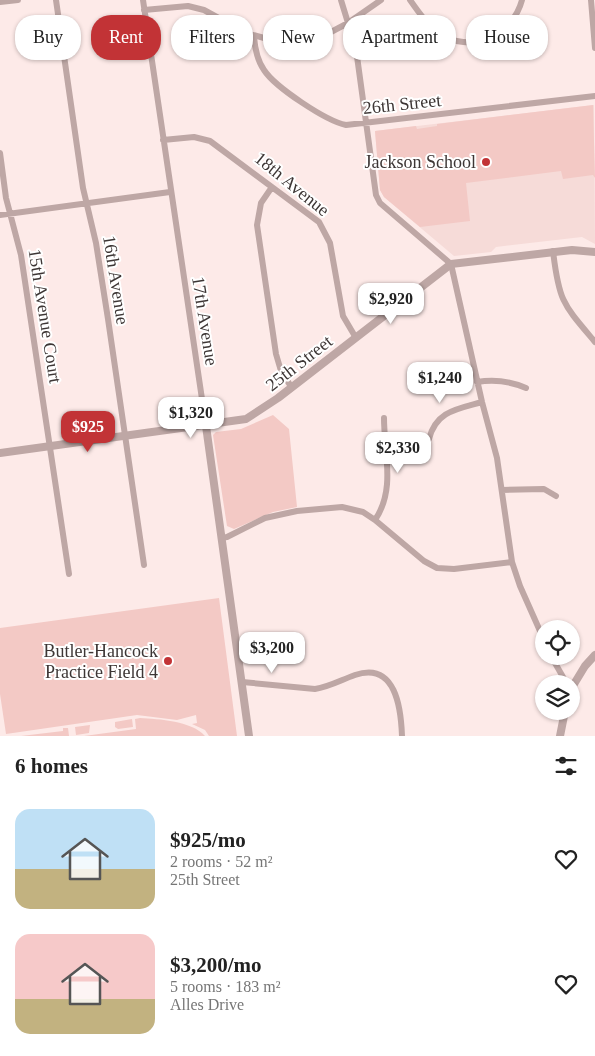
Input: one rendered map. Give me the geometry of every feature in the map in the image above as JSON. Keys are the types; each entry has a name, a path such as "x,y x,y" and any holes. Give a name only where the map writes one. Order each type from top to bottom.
{"street":[{"path":"0,2 18,0"},
{"name":"16th Avenue","path":"56,0 86,203 96,243 144,565"},
{"name":"17th Avenue","path":"143,0 206,426 249,736"},
{"path":"341,0 346,15"},
{"path":"359,15 381,0"},
{"path":"410,0 438,33 450,39 466,42 487,39 503,31 518,14 522,0"},
{"path":"591,0 595,48"},
{"path":"144,10 179,5 197,8 254,37 318,34 336,30 343,26"},
{"name":"26th Street","path":"254,37 260,65 273,80 329,120 346,125 595,96"},
{"path":"357,60 376,197 380,203 451,264 477,382 497,458 512,562 535,620"},
{"name":"18th Avenue","path":"163,140 194,137 210,141 314,217 326,232 331,246 340,306 347,324 356,338"},
{"name":"15th Avenue Court","path":"0,153 9,214 21,255 69,574"},
{"path":"272,186 261,203 257,225 276,354 280,371 292,388"},
{"path":"0,215 170,192"},
{"path":"451,264 572,250 595,252"},
{"path":"553,252 561,298 572,316 595,342"},
{"name":"25th Street","path":"0,453 246,419 292,388 451,264"},
{"path":"477,382 490,380 507,382 526,388"},
{"path":"429,439 431,430 443,414 482,402"},
{"path":"375,520 382,510 388,490 384,418"},
{"path":"502,490 544,489 556,496"},
{"path":"221,538 227,537 265,518 297,510 342,507 363,512 424,561 437,568 454,569 512,562"},
{"path":"579,675 595,655"},
{"path":"242,682 301,689 325,687 365,672 381,676 395,691 399,705 402,736"},
{"path":"560,736 563,720"}],"shaded area":[{"name":"Jackson School","path":"593,105 595,178 593,175 563,179 561,171 466,183 470,221 420,227 384,197 380,190 375,131 416,126 417,129 437,126 437,124"},
{"name":"Jackson School","path":"594,105 595,244 582,237 496,247 491,252 454,256 384,197 380,190 375,131"},
{"path":"273,415 289,429 297,507 273,512 234,529 227,526 213,435 216,432 241,429"},
{"path":"219,598 237,736 209,736 205,730 192,724 197,723 196,715 177,720 137,715 6,734 0,694 0,628"},
{"path":"140,718 184,724 205,736 84,736 136,729 135,719"},
{"path":"132,719 133,727 118,729 115,727 115,722"},
{"path":"90,725 89,733 76,735 75,727"},
{"path":"63,728 68,728 69,736 21,736 63,731"}],"place":[{"name":"Jackson School","path":"486,162"},
{"name":"Butler-Hancock Practice Field 4","path":"168,661"}]}
